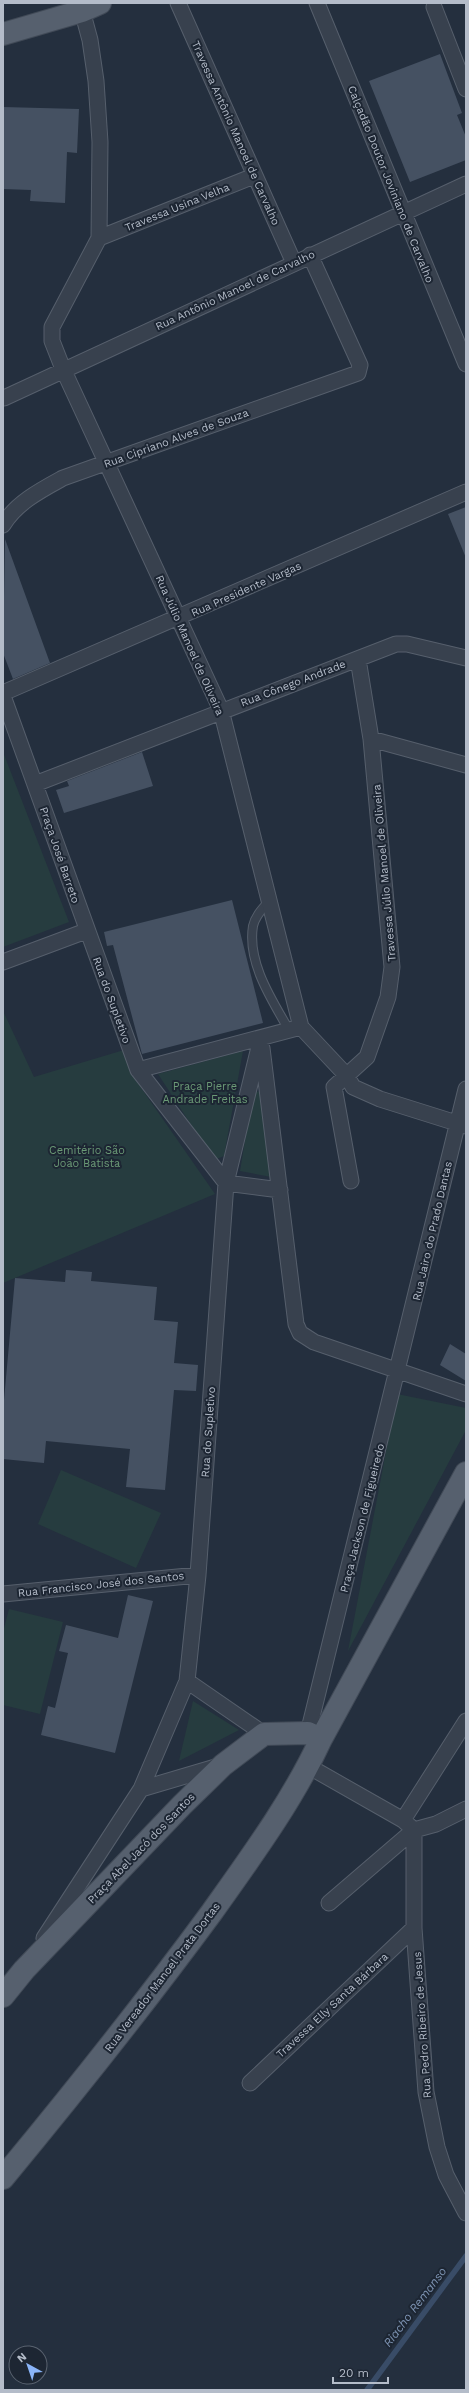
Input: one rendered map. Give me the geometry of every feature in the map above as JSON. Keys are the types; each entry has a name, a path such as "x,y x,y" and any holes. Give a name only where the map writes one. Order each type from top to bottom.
{"main road":[{"path":"3,34 87,6"},
{"path":"264,1734 315,1736 466,1473"},
{"name":"Praça Abel Jacó dos Santos","path":"3,1996 24,1970 223,1765 264,1734"},
{"name":"Rua Vereador Manoel Prata Dortas","path":"3,2178 90,2072 175,1963 246,1864 308,1766 315,1736"}],"street":[{"name":"Travessa Antônio Manoel de Carvalho","path":"178,3 294,264"},
{"name":"Calçadão Doutor Joviniano de Carvalho","path":"317,3 466,364"},
{"path":"87,6 96,81 100,142 99,238"},
{"path":"434,7 465,84"},
{"name":"Travessa Usina Velha","path":"99,238 254,176"},
{"name":"Rua Antônio Manoel de Carvalho","path":"4,398 63,369 466,184"},
{"name":"Rua Júlio Manoel de Oliveira","path":"99,238 52,327 52,341 63,369 221,710 270,900 295,1029"},
{"name":"Rua Cipriano Alves de Souza","path":"3,525 20,505 42,489 63,478 358,373 360,370 360,365 310,255"},
{"name":"Rua Presidente Vargas","path":"3,695 466,492"},
{"name":"Rua Cônego Andrade","path":"35,784 221,710 396,644 407,644 466,658"},
{"name":"Travessa Júlio Manoel de Oliveira","path":"351,1181 334,1096 334,1087 367,1057 391,983 392,967 371,740 358,659"},
{"name":"Praça José Barreto","path":"3,695 86,931"},
{"path":"371,740 466,765"},
{"path":"3,962 86,931"},
{"name":"Rua do Supletivo","path":"86,931 138,1070"},
{"path":"280,1190 226,1183 138,1070 295,1029 347,1076 354,1087 380,1100 461,1125"},
{"path":"226,1183 260,1039"},
{"path":"260,1039 296,1324 300,1334 314,1342 466,1394"},
{"name":"Rua Jairo do Prado Dantas","path":"398,1372 461,1125 466,1089"},
{"name":"Rua do Supletivo","path":"187,1681 198,1574 226,1183"},
{"name":"Praça Jackson de Figueiredo","path":"315,1736 398,1372"},
{"name":"Rua Francisco José dos Santos","path":"3,1594 198,1574"},
{"path":"187,1681 264,1734"},
{"name":"Praça Abel Jacó dos Santos","path":"24,1970 142,1789 187,1681"},
{"path":"403,1820 466,1721"},
{"path":"142,1789 223,1765"},
{"path":"308,1766 403,1820 414,1830"},
{"path":"329,1903 414,1830 436,1824 466,1809"},
{"name":"Rua Pedro Ribeiro de Jesus","path":"414,1830 414,1928 426,2092 439,2154 446,2175 466,2213"},
{"name":"Travessa Elly Santa Bárbara","path":"250,2082 414,1928"}],"lane":[{"path":"270,900 258,914 253,926 254,950 265,989 295,1029"}],"green space":[{"path":"3,752 69,922 3,947"},
{"name":"Cemitério São João Batista","path":"3,1011 34,1077 124,1050 130,1072 215,1194 3,1283"},
{"name":"Praça Pierre Andrade Freitas","path":"243,1051 224,1156 214,1160 158,1074"},
{"name":"Praça Pierre Andrade Freitas","path":"264,1091 271,1177 240,1171 253,1092"},
{"path":"397,1394 466,1408 466,1430 348,1651"},
{"path":"61,1470 161,1513 136,1568 38,1524"},
{"path":"9,1609 63,1622 40,1714 3,1705 3,1632"},
{"path":"193,1701 239,1730 179,1761"}],"building":[{"path":"440,54 462,113 457,115 466,137 466,160 410,182 369,81"},
{"path":"3,107 79,109 77,153 67,152 65,203 30,201 31,190 3,189"},
{"path":"466,507 466,558 448,514"},
{"path":"5,539 50,663 13,679 3,653"},
{"path":"142,752 153,786 64,813 56,790 69,786 67,781"},
{"path":"232,900 263,1023 142,1054 113,945 107,946 104,932"},
{"path":"66,1270 92,1272 91,1281 157,1287 154,1320 178,1322 174,1363 198,1365 196,1391 174,1390 165,1490 126,1487 130,1449 46,1441 44,1463 3,1459 3,1411 15,1278 65,1282"},
{"path":"450,1344 466,1354 466,1381 440,1365"},
{"path":"128,1595 153,1601 115,1753 41,1735 48,1706 55,1708 68,1653 59,1651 66,1625 118,1638"}],"waterway":[{"name":"Riacho Remanso","path":"367,2390 466,2256"}]}
